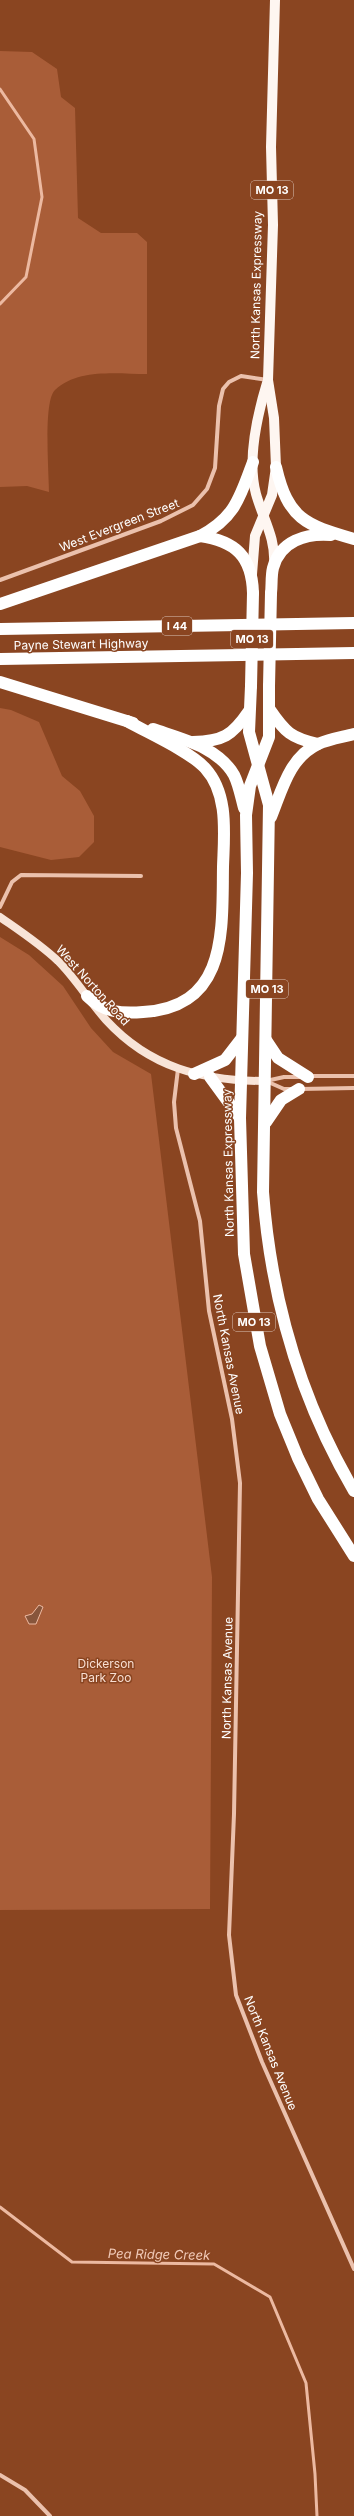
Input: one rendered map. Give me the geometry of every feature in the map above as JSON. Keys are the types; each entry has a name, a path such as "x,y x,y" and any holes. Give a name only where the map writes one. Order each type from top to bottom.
{"highway":[{"path":"0,604 200,536 214,528 234,508 253,462"},
{"path":"276,467 284,496 294,512 314,524 349,537"},
{"path":"274,567 285,549 299,538 320,534 349,537"},
{"path":"200,536 225,541 235,548 243,557 252,574"},
{"name":"North Kansas Expressway","path":"274,567 271,593 269,686 270,710 268,744 258,764 248,794 246,815 247,873 240,1118 244,1254 260,1346 275,1399 298,1458 318,1499 354,1556"},
{"name":"North Kansas Expressway","path":"252,574 251,686 248,711 250,740 267,793 266,1040 263,1192 265,1226 272,1272 281,1314 296,1367 314,1412 354,1491"},
{"name":"Payne Stewart Highway","path":"0,629 354,623"},
{"name":"Payne Stewart Highway","path":"0,659 354,653"},
{"path":"0,682 192,742 216,755 228,767 237,782 246,815"},
{"path":"270,710 288,734 299,740 318,744"},
{"path":"192,742 213,741 223,738 238,727 248,711"},
{"path":"87,996 103,1008 116,1013 158,1011 174,1007 189,998 202,985 217,960 220,949 222,930 224,826 218,790 205,768 192,757 127,721"},
{"path":"267,826 291,768 302,756 318,744 354,734"},
{"path":"194,1074 225,1060 242,1038"},
{"path":"266,1040 278,1058 308,1076"},
{"path":"210,1077 240,1118"},
{"path":"264,1125 281,1100 299,1089"}],"main road":[{"name":"North Kansas Expressway","path":"252,574 253,547 272,495 276,467 274,418 268,380 273,225 271,147 275,0"},
{"name":"North Kansas Expressway","path":"268,380 257,417 253,462 254,486 274,546 274,567"},
{"name":"West Norton Road","path":"0,916 47,951 67,971 87,996 128,1041 150,1056 178,1070 194,1074 241,1081 265,1081"}],"street":[{"name":"West Evergreen Street","path":"0,580 161,521 193,505 207,489 215,468 219,406 223,389 232,379 241,376 268,380"},
{"path":"0,907 12,882 21,875 141,876"},
{"name":"North Kansas Avenue","path":"178,1070 174,1102 176,1128 200,1221 209,1311 236,1440 241,1505 229,1935 236,1995 262,2062 354,2269"},
{"name":"West Norton Road","path":"265,1081 284,1077 354,1076"},
{"name":"West Norton Road","path":"265,1081 284,1089 354,1088"},
{"path":"0,2475 25,2490 50,2516"}],"green space":[{"path":"0,51 32,52 57,69 61,97 75,108 78,218 101,233 137,233 147,242 147,374 111,373 87,375 64,383 55,390 51,397 48,422 49,492 27,486 0,487"},
{"path":"0,708 11,710 39,722 62,776 80,791 94,816 94,842 79,857 51,860 0,847"},
{"name":"Dickerson Park Zoo","path":"0,937 29,955 63,986 91,1028 113,1052 151,1074 212,1577 210,1909 0,1910"}],"shaded area":[{"path":"39,1605 43,1607 36,1624 29,1624 25,1616 32,1614"}],"waterway":[{"path":"0,89 34,139 42,197 26,277 0,304"},
{"name":"Pea Ridge Creek","path":"0,2207 72,2262 214,2264 270,2297 306,2383 315,2474 317,2516"}]}
